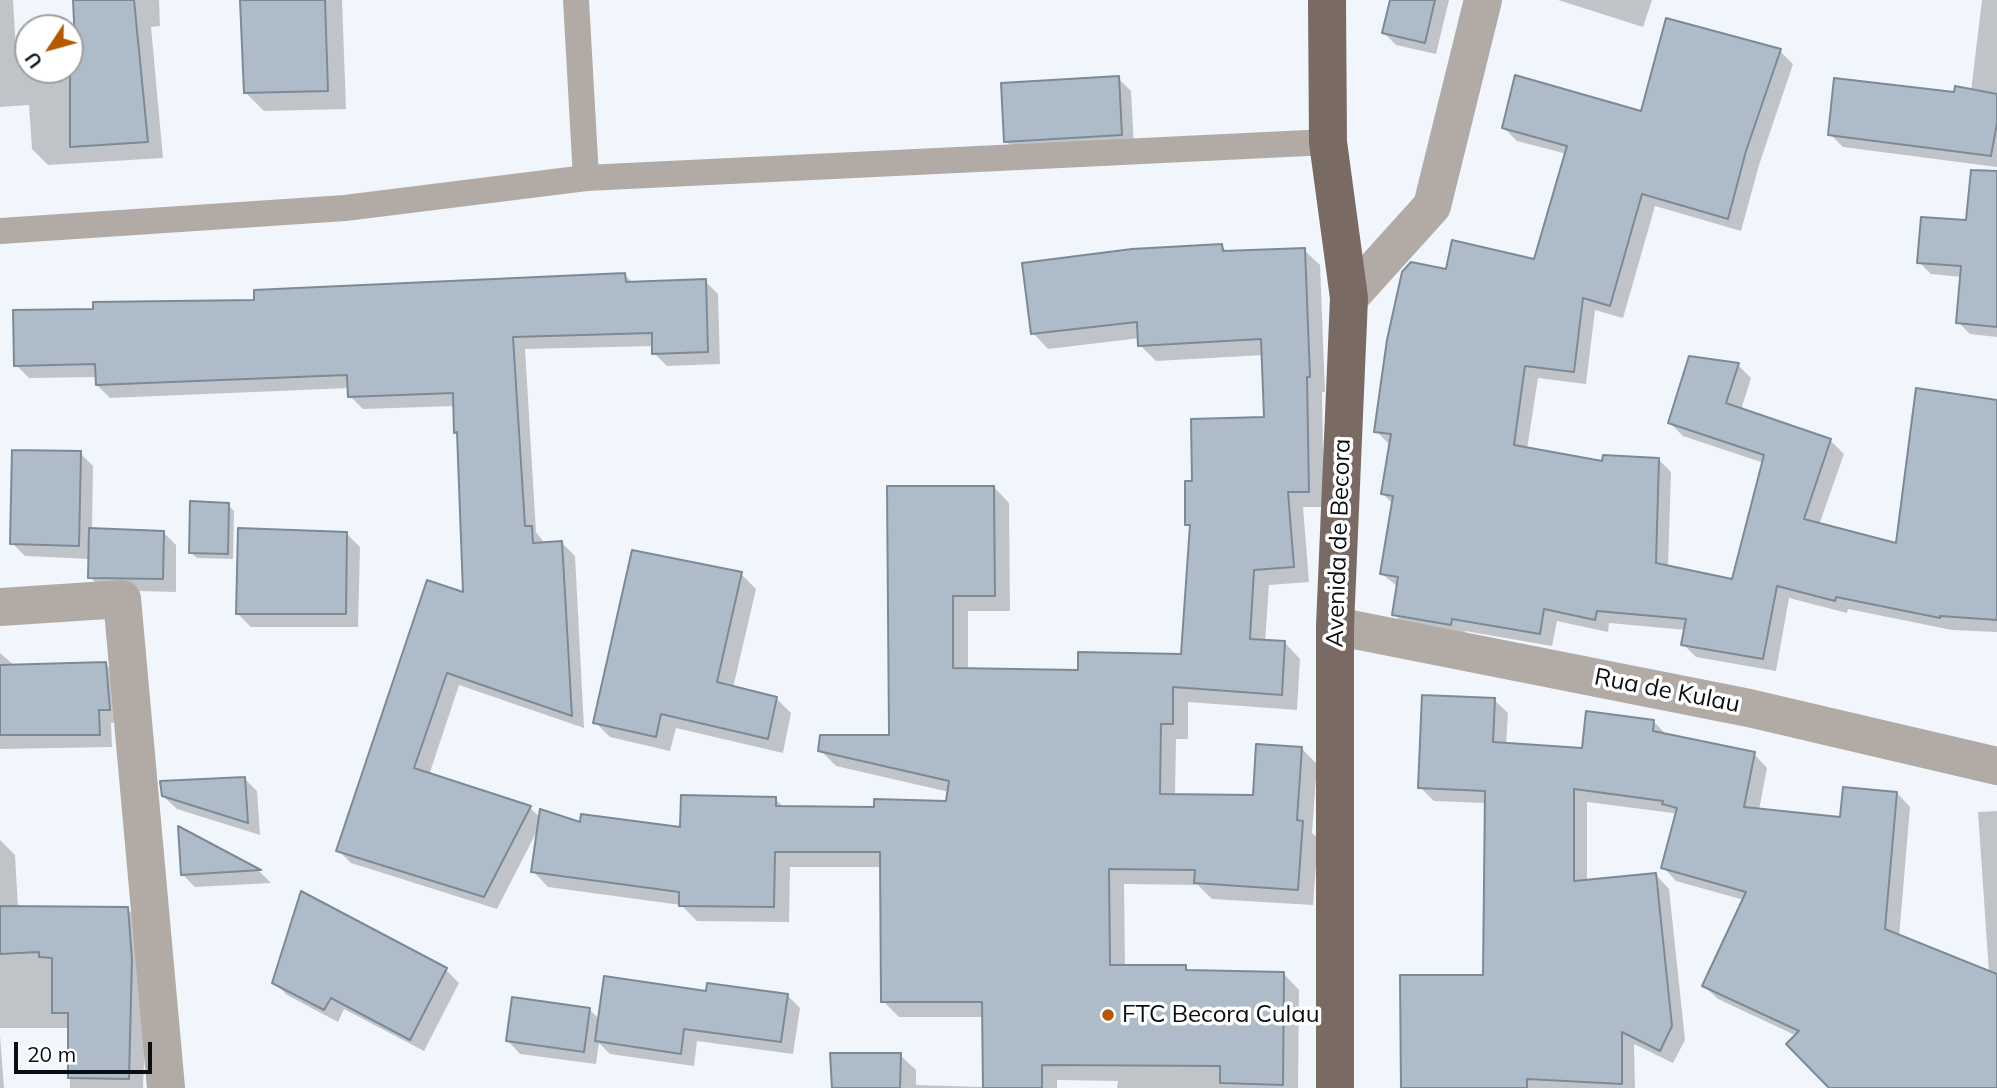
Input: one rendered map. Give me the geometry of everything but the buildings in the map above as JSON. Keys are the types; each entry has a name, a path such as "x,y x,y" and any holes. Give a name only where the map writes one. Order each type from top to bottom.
{"main road":[{"name":"Avenida de Becora","path":"1327,0 1328,142 1349,298 1335,626 1335,1088"}],"street":[{"path":"1349,298 1432,206 1483,0"},
{"path":"0,607 122,599 166,1088"},
{"name":"Rua de Kulau","path":"1335,626 1749,708 1997,765"}],"lane":[{"path":"576,0 586,178"},
{"path":"0,231 345,208 586,178 1328,142"}],"place":[{"name":"FTC Becora Culau","path":"1108,1015"}]}
